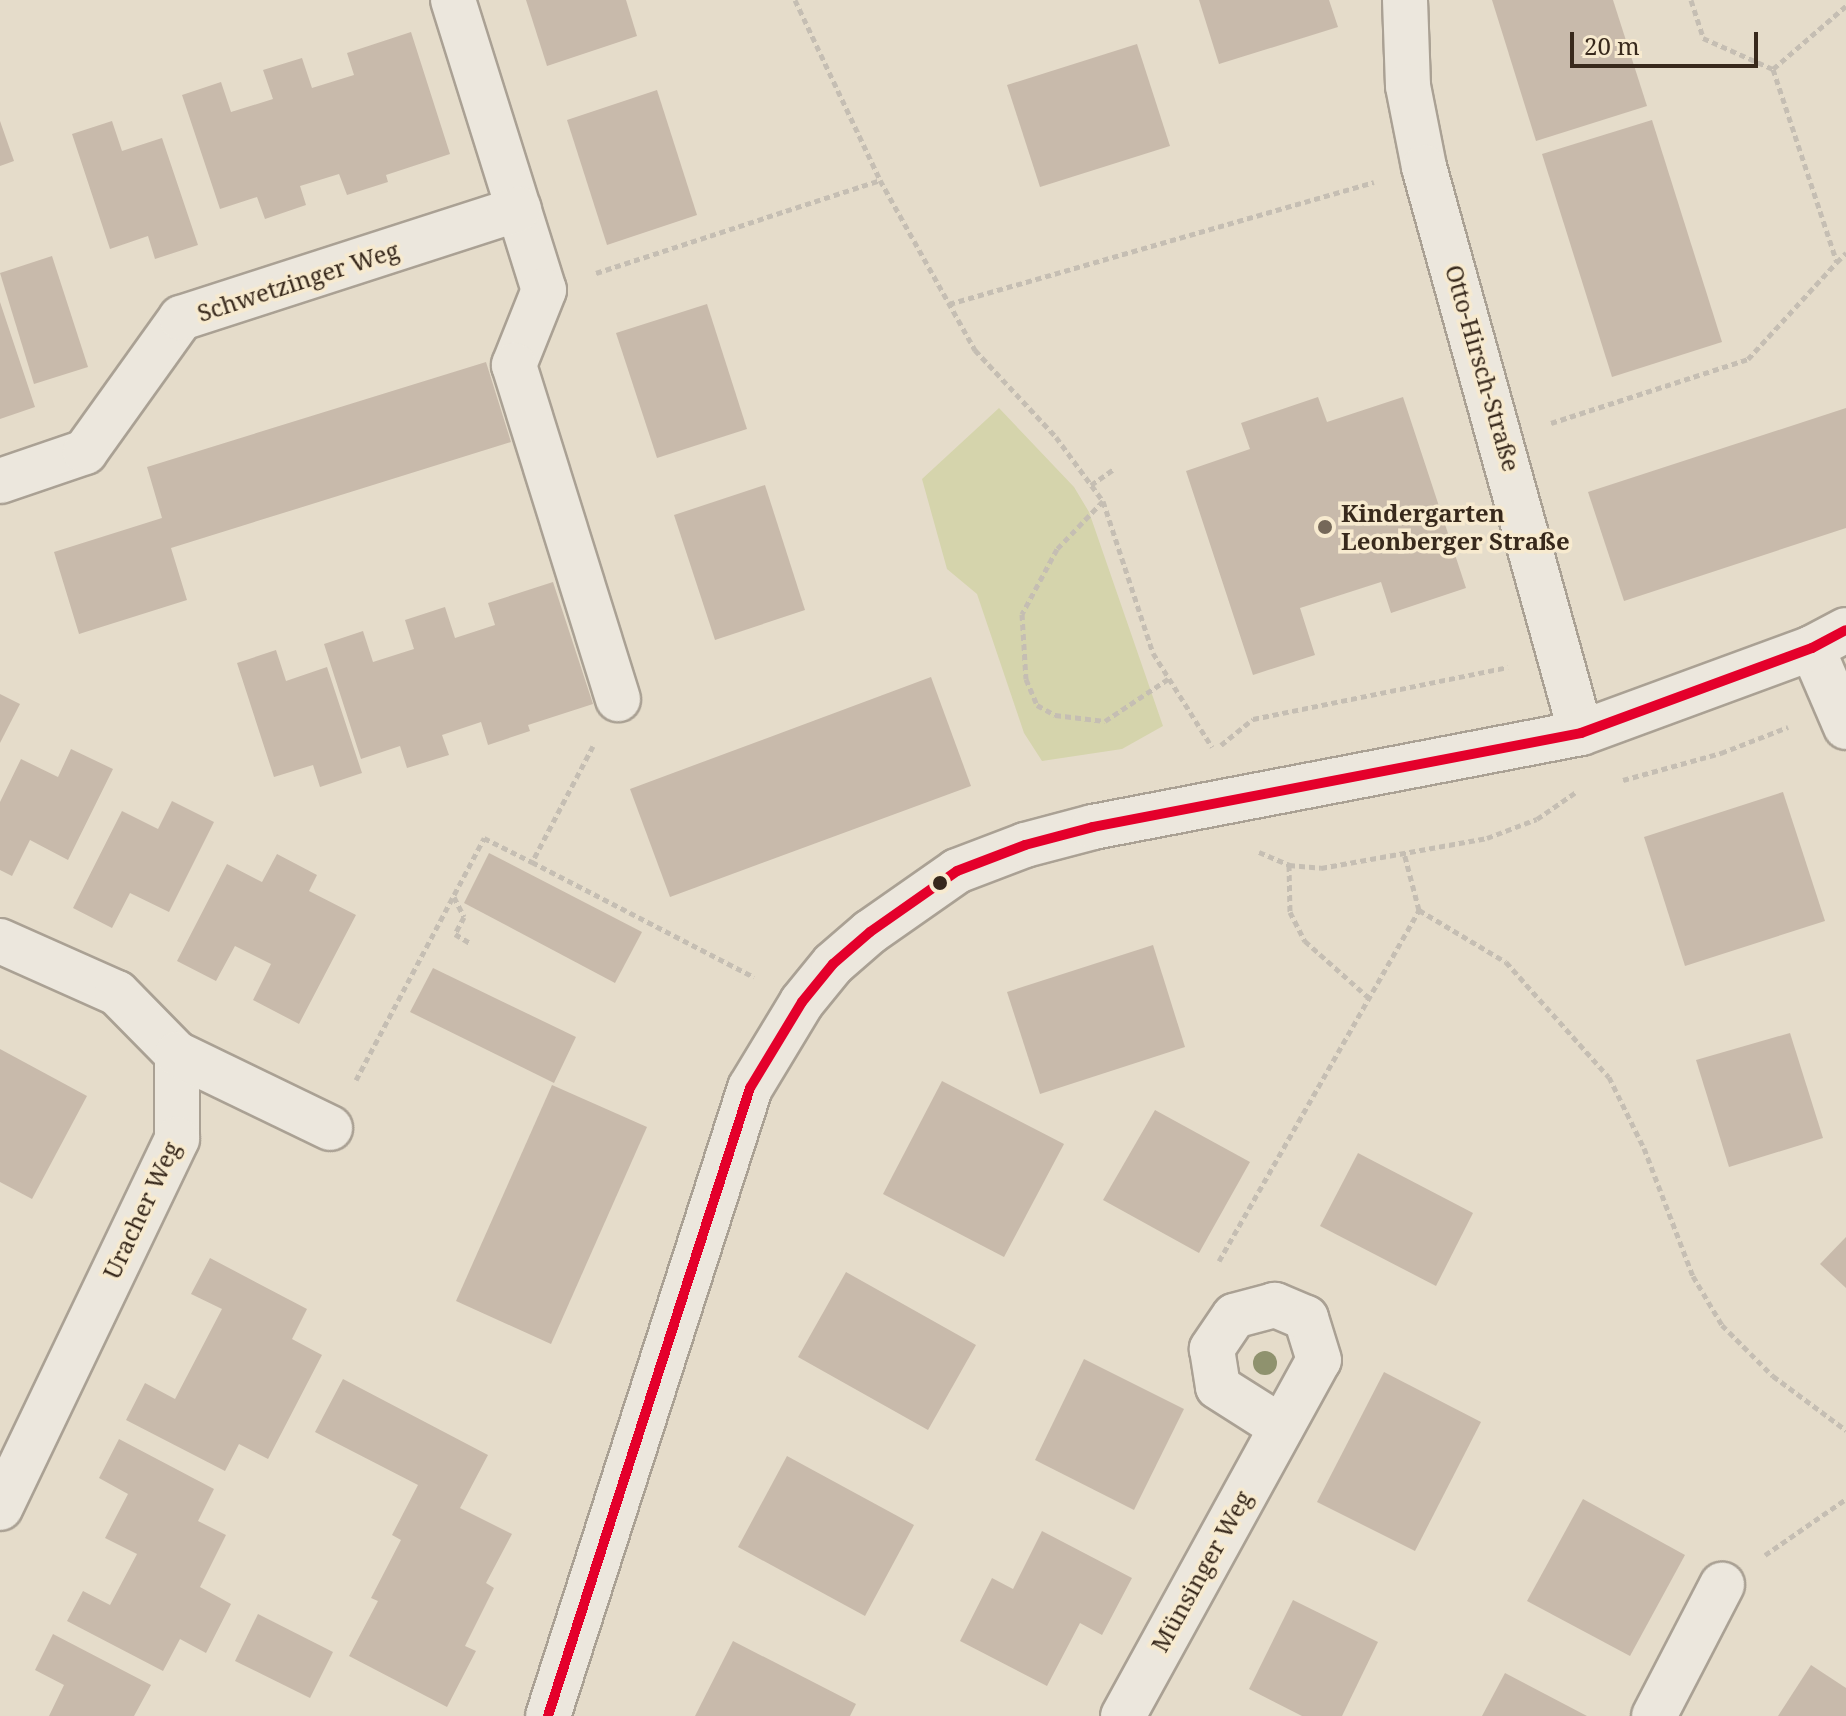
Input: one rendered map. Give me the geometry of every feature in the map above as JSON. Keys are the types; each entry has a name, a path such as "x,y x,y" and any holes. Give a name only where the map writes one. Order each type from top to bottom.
{"street":[{"path":"453,0 544,290 514,365 618,699"},
{"name":"Otto-Hirsch-Straße","path":"1405,0 1408,86 1424,167 1581,733"},
{"name":"Schwetzinger Weg","path":"0,481 85,452 181,318 519,209"},
{"path":"548,1716 750,1088 802,1002 833,964 912,900 957,871 1025,845 1093,827 1581,733 1829,639 1842,717"},
{"path":"0,941 117,993 177,1054 330,1128"},
{"name":"Uracher Weg","path":"0,1508 177,1139 177,1054"},
{"name":"Münsinger Weg","path":"1123,1716 1319,1360 1306,1318 1275,1305 1234,1316"},
{"path":"1234,1316 1212,1349 1218,1387 1281,1427"},
{"path":"1654,1716 1722,1585"}],"path":[{"path":"795,0 880,180 975,350 1056,437 1103,501 1153,653 1215,751 1253,719 1560,653"},
{"path":"1691,0 1703,38 1773,69 1837,262"},
{"path":"1773,69 1846,6"},
{"path":"948,304 1424,167"},
{"path":"544,290 880,180"},
{"path":"1601,406 1748,359 1846,253"},
{"path":"1091,485 1115,468"},
{"path":"1103,501 1057,549 1022,614 1026,679 1037,705 1055,715 1105,721 1168,679"},
{"path":"532,862 618,699"},
{"path":"1614,781 1842,717"},
{"path":"1250,848 1289,865 1321,868 1404,853 1517,829 1581,787"},
{"path":"330,1128 484,838 802,1002"},
{"path":"1234,1316 1213,1272 1419,910 1404,853"},
{"path":"1289,865 1290,912 1305,941 1369,998"},
{"path":"454,897 464,917 455,934 470,943"},
{"path":"1419,910 1506,962 1609,1077 1644,1148 1693,1276 1722,1325 1773,1376 1846,1430"},
{"path":"1722,1585 1846,1499"}],"green space":[{"path":"999,408 1074,487 1089,512 1163,726 1122,749 1042,761 1024,733 977,594 947,569 922,479"}],"building":[{"path":"526,0 626,0 637,36 547,66"},
{"path":"1199,0 1329,0 1338,27 1219,64"},
{"path":"1492,0 1613,0 1647,106 1536,141"},
{"path":"411,32 450,154 386,175 388,182 347,195 339,174 300,186 306,205 265,219 257,197 220,209 182,95 221,82 231,112 273,99 263,70 302,58 312,88 354,75 347,53"},
{"path":"1137,44 1170,146 1040,187 1007,85"},
{"path":"657,90 697,215 607,245 567,120"},
{"path":"1652,120 1722,342 1612,377 1542,154"},
{"path":"0,121 14,161 0,166"},
{"path":"112,121 122,151 162,138 198,245 155,259 148,236 110,249 72,134"},
{"path":"52,256 88,367 34,384 0,273"},
{"path":"0,302 35,407 0,419"},
{"path":"707,304 747,429 657,458 616,333"},
{"path":"486,362 511,442 171,548 187,600 79,634 54,552 162,518 147,467"},
{"name":"Kindergarten Leonberger Straße","path":"1318,397 1327,422 1403,397 1466,588 1391,613 1381,582 1300,608 1315,655 1253,675 1186,471 1250,449 1241,423"},
{"path":"1846,408 1846,528 1624,601 1588,492"},
{"path":"765,485 805,610 715,640 674,515"},
{"path":"553,582 593,704 528,725 530,731 488,745 481,722 442,735 449,755 407,768 400,746 361,759 324,644 363,631 373,662 414,649 405,620 445,607 455,638 495,625 488,603"},
{"path":"276,650 286,681 327,667 362,773 320,787 313,765 274,777 237,663"},
{"path":"931,677 971,786 670,897 630,789"},
{"path":"0,694 20,704 0,743"},
{"path":"71,749 113,769 68,860 30,840 12,876 0,870 0,802 21,759 58,777"},
{"path":"1783,792 1825,921 1685,966 1644,837"},
{"path":"172,801 214,822 169,912 130,893 112,928 73,908 122,811 158,829"},
{"path":"489,853 642,932 615,983 464,903"},
{"path":"277,854 317,875 309,891 356,915 299,1024 253,1000 271,964 235,946 216,981 177,961 227,864 262,882"},
{"path":"1153,945 1185,1047 1040,1094 1007,992"},
{"path":"433,968 576,1037 554,1083 410,1012"},
{"path":"1790,1033 1823,1138 1729,1167 1696,1060"},
{"path":"0,1049 87,1096 32,1199 0,1182"},
{"path":"942,1081 1064,1144 1004,1257 883,1194"},
{"path":"552,1085 647,1127 551,1344 456,1301"},
{"path":"1155,1110 1250,1162 1199,1253 1103,1200"},
{"path":"1358,1153 1473,1213 1436,1286 1320,1226"},
{"path":"1846,1237 1846,1288 1820,1264"},
{"path":"210,1258 307,1309 292,1339 322,1355 268,1459 239,1444 225,1471 126,1420 145,1383 175,1399 222,1309 191,1294"},
{"path":"846,1272 976,1345 928,1430 798,1357"},
{"path":"1084,1359 1184,1409 1134,1510 1035,1460"},
{"path":"1384,1372 1481,1422 1415,1551 1317,1502"},
{"path":"343,1379 488,1455 460,1508 512,1534 486,1583 494,1588 465,1646 476,1651 447,1707 349,1656 378,1601 371,1598 401,1540 392,1535 418,1485 315,1432"},
{"path":"119,1439 214,1489 198,1521 226,1535 200,1587 231,1604 206,1653 180,1639 163,1671 67,1621 83,1591 110,1605 137,1554 105,1538 128,1494 99,1478"},
{"path":"787,1456 914,1525 865,1616 738,1547"},
{"path":"1583,1499 1685,1555 1630,1656 1527,1601"},
{"path":"1042,1531 1132,1578 1102,1635 1080,1623 1047,1686 960,1641 992,1578 1013,1589"},
{"path":"1293,1600 1378,1642 1342,1716 1302,1716 1249,1689"},
{"path":"258,1614 333,1652 310,1698 235,1661"},
{"path":"53,1634 151,1685 134,1716 49,1716 64,1685 35,1670"},
{"path":"733,1641 856,1704 850,1716 695,1716"},
{"path":"1811,1665 1846,1688 1846,1716 1778,1716"},
{"path":"1505,1673 1587,1716 1482,1716"}],"transit line":[{"path":"548,1716 750,1088 802,1002 833,964 870,932 957,871 1025,845 1093,827 1581,733 1812,648 1846,630"}],"place":[{"name":"Kindergarten Leonberger Straße","path":"1325,527"}]}
